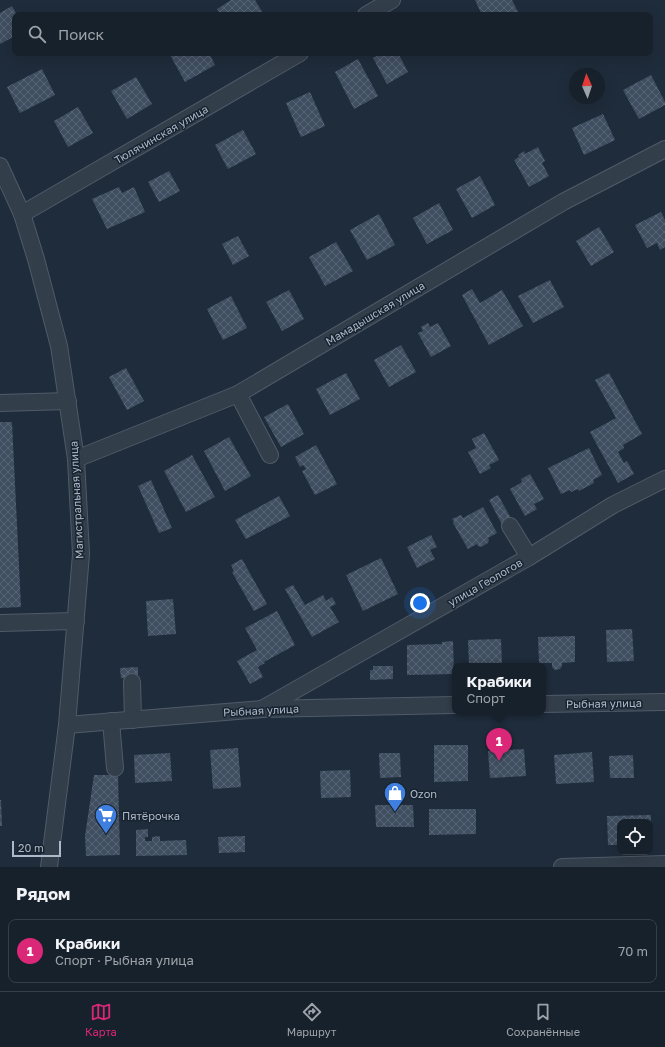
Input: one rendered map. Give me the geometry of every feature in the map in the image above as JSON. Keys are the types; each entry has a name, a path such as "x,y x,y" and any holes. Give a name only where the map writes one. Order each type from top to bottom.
{"street":[{"path":"371,12 392,0"},
{"name":"Тюлячинская улица","path":"22,214 295,56"},
{"name":"Мамадышская улица","path":"76,459 238,394 563,202 665,149"},
{"name":"Магистральная улица","path":"0,166 22,214 36,259 59,346 76,459 81,554 67,725 49,867"},
{"path":"238,394 270,455"},
{"path":"0,403 68,402"},
{"name":"улица Геологов","path":"262,708 530,557 614,505 665,479"},
{"path":"510,526 530,557"},
{"path":"0,623 76,621"},
{"path":"132,682 133,720"},
{"name":"Рыбная улица","path":"546,704 665,702"},
{"name":"Рыбная улица","path":"67,725 262,708 452,705"},
{"path":"111,721 115,768"},
{"path":"562,867 665,864"}],"building":[{"path":"231,0 255,0 262,12 219,12 217,9"},
{"path":"475,0 512,0 518,12 481,12"},
{"path":"12,6 15,12 12,12 12,38 0,44 0,13"},
{"path":"171,56 210,56 215,65 185,82"},
{"path":"377,56 400,56 408,72 387,84 373,58"},
{"path":"358,59 378,96 354,109 335,72"},
{"path":"42,69 55,95 20,113 7,87"},
{"path":"651,75 665,102 665,105 639,119 623,90"},
{"path":"136,77 152,104 127,119 111,91"},
{"path":"310,92 325,126 301,137 286,103"},
{"path":"78,107 93,133 68,147 54,121"},
{"path":"603,114 615,140 584,155 572,128"},
{"path":"243,130 256,154 228,169 215,145"},
{"path":"538,147 545,161 542,163 549,176 529,187 514,160 524,151 525,154"},
{"path":"169,171 180,191 159,202 148,182"},
{"path":"480,176 495,205 472,218 456,189"},
{"path":"119,187 122,193 134,187 145,212 107,229 92,199"},
{"path":"439,203 453,230 427,244 413,218"},
{"path":"661,212 665,220 665,247 660,250 657,243 647,248 635,225"},
{"path":"379,214 395,245 367,260 350,230"},
{"path":"599,227 614,252 591,266 576,241"},
{"path":"238,236 249,256 233,265 222,244"},
{"path":"336,242 353,271 325,286 309,257"},
{"path":"550,280 564,307 533,323 518,296"},
{"path":"472,289 480,303 502,290 523,326 489,345 462,295"},
{"path":"289,290 304,319 282,331 266,302"},
{"path":"231,296 247,328 223,340 207,309"},
{"path":"428,323 430,327 438,323 451,346 431,357 418,333 423,331 421,327"},
{"path":"401,345 416,372 389,387 374,360"},
{"path":"126,368 144,401 127,410 109,377"},
{"path":"346,373 360,399 330,415 316,389"},
{"path":"609,373 642,434 623,445 624,448 618,452 624,463 627,461 634,474 618,483 590,432 616,418 595,380"},
{"path":"288,404 304,434 281,447 264,417"},
{"path":"0,422 12,422 21,607 0,608"},
{"path":"484,433 499,460 489,465 491,468 480,474 468,452 476,448 472,439"},
{"path":"229,437 251,476 225,491 204,451"},
{"path":"316,445 337,484 315,495 302,471 306,469 303,465 300,467 295,457"},
{"path":"589,448 602,475 593,480 594,483 579,491 578,489 571,492 570,490 561,494 548,468"},
{"path":"192,455 215,497 186,512 164,471"},
{"path":"530,474 544,499 534,504 537,509 525,516 510,489 522,482 521,479"},
{"path":"151,480 172,528 159,533 138,486"},
{"path":"498,495 513,522 504,528 489,500"},
{"path":"279,496 290,516 246,539 235,520"},
{"path":"483,507 497,533 488,538 488,543 481,547 477,544 468,549 452,519 461,515 463,518"},
{"path":"431,535 437,547 430,550 435,559 417,568 407,547"},
{"path":"381,558 398,594 363,611 346,575"},
{"path":"242,559 267,604 254,611 232,572 234,571 231,565"},
{"path":"293,585 305,605 323,595 326,601 332,597 336,604 330,607 339,622 312,637 285,589"},
{"path":"173,599 176,634 148,636 146,601"},
{"path":"277,611 295,645 264,662 265,663 258,667 263,677 250,684 237,661 257,650 245,628"},
{"path":"632,629 634,661 607,662 606,630"},
{"path":"575,636 575,662 562,663 560,669 555,670 552,667 552,663 539,663 538,637"},
{"path":"501,639 502,663 469,663 468,640"},
{"path":"453,641 454,663 452,663 452,674 407,675 407,645 442,644 442,642"},
{"path":"373,666 393,666 393,679 370,680 370,670 373,670"},
{"path":"138,667 138,677 121,678 120,668"},
{"path":"434,745 468,745 468,781 434,782"},
{"path":"238,748 241,787 213,789 210,750"},
{"path":"524,749 526,776 490,778 488,751"},
{"path":"592,752 594,782 556,784 554,755"},
{"path":"170,753 172,781 135,783 134,755"},
{"path":"379,753 400,753 401,777 380,778"},
{"path":"633,755 634,778 610,778 609,756"},
{"path":"350,770 351,797 321,798 320,771"},
{"path":"94,775 118,775 120,855 86,856 85,836"},
{"path":"1,800 2,826 0,826"},
{"path":"375,805 413,805 414,827 376,827"},
{"path":"429,809 476,809 476,834 429,835"},
{"path":"651,815 651,819 617,819 617,845 608,845 607,816"},
{"path":"148,829 148,837 145,837 145,841 152,841 152,837 160,836 160,841 186,840 187,855 136,856 136,830"},
{"path":"245,836 245,852 219,853 218,837"}],"place":[{"name":"Крабики","path":"499,761"},
{"name":"Ozon","path":"395,812"},
{"name":"Пятёрочка","path":"106,834"}]}
